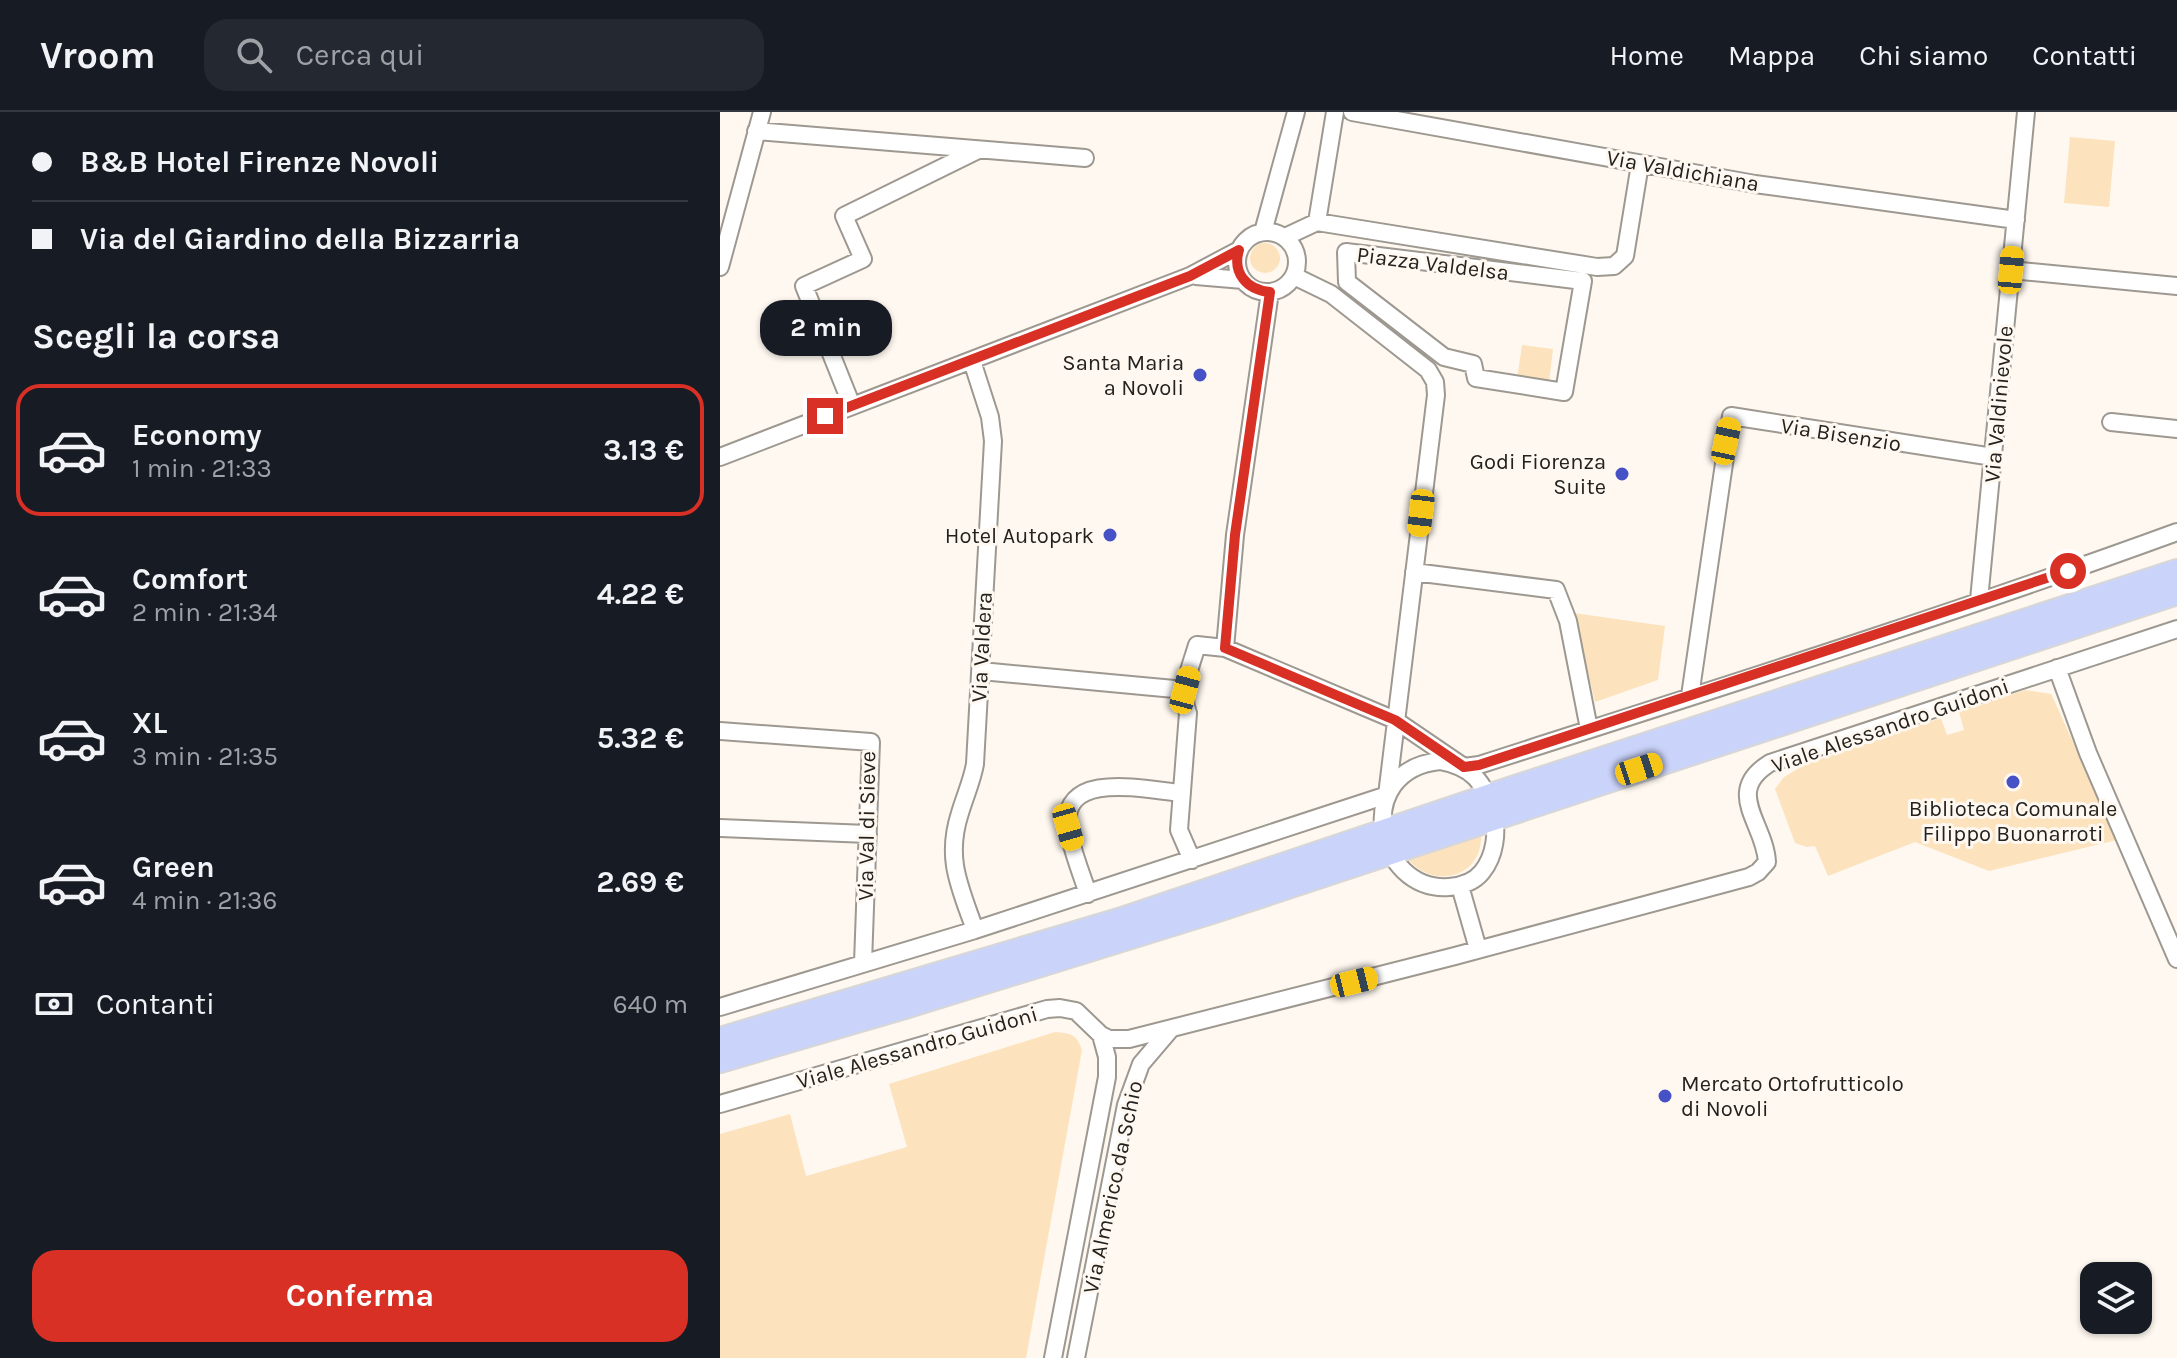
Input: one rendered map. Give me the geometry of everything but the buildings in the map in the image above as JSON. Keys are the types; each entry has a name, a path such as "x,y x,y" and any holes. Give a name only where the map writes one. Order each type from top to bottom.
{"main road":[{"name":"Viale Alessandro Guidoni","path":"720,1040 1387,842 2177,572"},
{"name":"Viale Alessandro Guidoni","path":"1491,807 2177,592"},
{"name":"Viale Alessandro Guidoni","path":"720,1060 1200,915 1387,842"}],"street":[{"path":"720,267 722,244 762,112"},
{"path":"1263,232 1296,112"},
{"path":"1285,237 1317,222 1335,112"},
{"name":"Via Valdichiana","path":"1352,112 1755,184 2016,220"},
{"name":"Via Valdinievole","path":"1979,600 2026,112"},
{"path":"756,131 1085,158"},
{"path":"852,406 804,286 863,259 844,216 976,151"},
{"name":"Piazza Valdelsa","path":"1317,222 1609,268 1619,265 1625,256 1640,164"},
{"path":"1263,232 1285,237 1296,255 1294,276 1284,287 1270,292 1254,289 1243,280 1237,263 1239,250 1247,238 1263,232"},
{"path":"720,457 1190,276 1239,250"},
{"name":"Piazza Valdelsa","path":"1346,252 1583,281 1564,392 1476,378 1473,364 1444,357 1347,282 1346,252"},
{"path":"2011,270 2177,286"},
{"path":"1190,276 1243,280"},
{"path":"1192,860 1179,830 1188,713 1184,705 1185,690 1197,645 1225,648 1394,726 1464,767 1480,783 1491,807 1495,839 1490,859 1477,876 1460,886 1440,887 1423,883 1403,868 1387,842 1381,816 1387,795 1394,726 1436,395 1432,375 1331,294 1294,276"},
{"path":"1225,648 1235,535 1270,292"},
{"name":"Via Valdera","path":"972,361 993,429 975,764 959,814 953,866 975,930"},
{"name":"Via Bisenzio","path":"1690,696 1731,416 1993,457"},
{"path":"2111,422 2177,429"},
{"path":"720,1007 975,930 1387,795 1400,776 1413,767 1440,761 1464,767 1479,765 2177,532"},
{"path":"1414,572 1556,590 1568,621 1589,729"},
{"name":"Viale Alessandro Guidoni","path":"720,1104 1047,1009 1076,1011 1101,1035 1109,1039 1129,1039 1478,949 1758,872 1767,862 1766,852 1747,793 1749,783 1760,770 1785,758 2177,629"},
{"path":"2057,668 2088,753 2177,959"},
{"path":"981,671 1185,690"},
{"name":"Via Val di Sieve","path":"720,731 871,742 863,963"},
{"path":"1088,894 1068,827 1070,811 1079,797 1102,786 1182,793"},
{"path":"720,828 868,834"},
{"path":"1460,886 1478,949"},
{"name":"Via Almerico da Schio","path":"1076,1358 1130,1091 1141,1064 1172,1027"},
{"name":"Via Almerico da Schio","path":"1053,1358 1107,1077 1107,1057 1101,1035"}],"shaded area":[{"path":"2070,137 2115,141 2109,207 2064,203"},
{"path":"1265,243 1275,248 1280,258 1275,268 1265,273 1255,268 1250,258 1255,248"},
{"path":"1522,345 1553,349 1549,383 1517,379"},
{"path":"1574,613 1665,626 1658,680 1595,702"},
{"path":"2025,690 2051,694 2117,840 1989,871 1915,842 1828,876 1815,846 1795,843 1775,789 1784,777 1806,764 1941,718 1947,735 1964,730 1959,712"},
{"path":"1482,831 1477,856 1462,872 1432,875 1422,871 1407,857"},
{"path":"1055,1032 1072,1035 1082,1050 1026,1358 720,1358 720,1134 790,1114 806,1176 907,1147 889,1084"}],"place":[{"name":"Santa Maria a Novoli","path":"1200,375"},
{"name":"Godi Fiorenza Suite","path":"1622,474"},
{"name":"Hotel Autopark","path":"1110,535"},
{"name":"Biblioteca Comunale Filippo Buonarroti","path":"2013,782"},
{"name":"Mercato Ortofrutticolo di Novoli","path":"1665,1096"}],"route":[{"path":"825,416 1190,276 1239,250 1238,271 1243,280 1254,289 1270,292 1241,486 1225,648 1395,720 1464,767 1479,765 1609,723 2068,571"}]}
